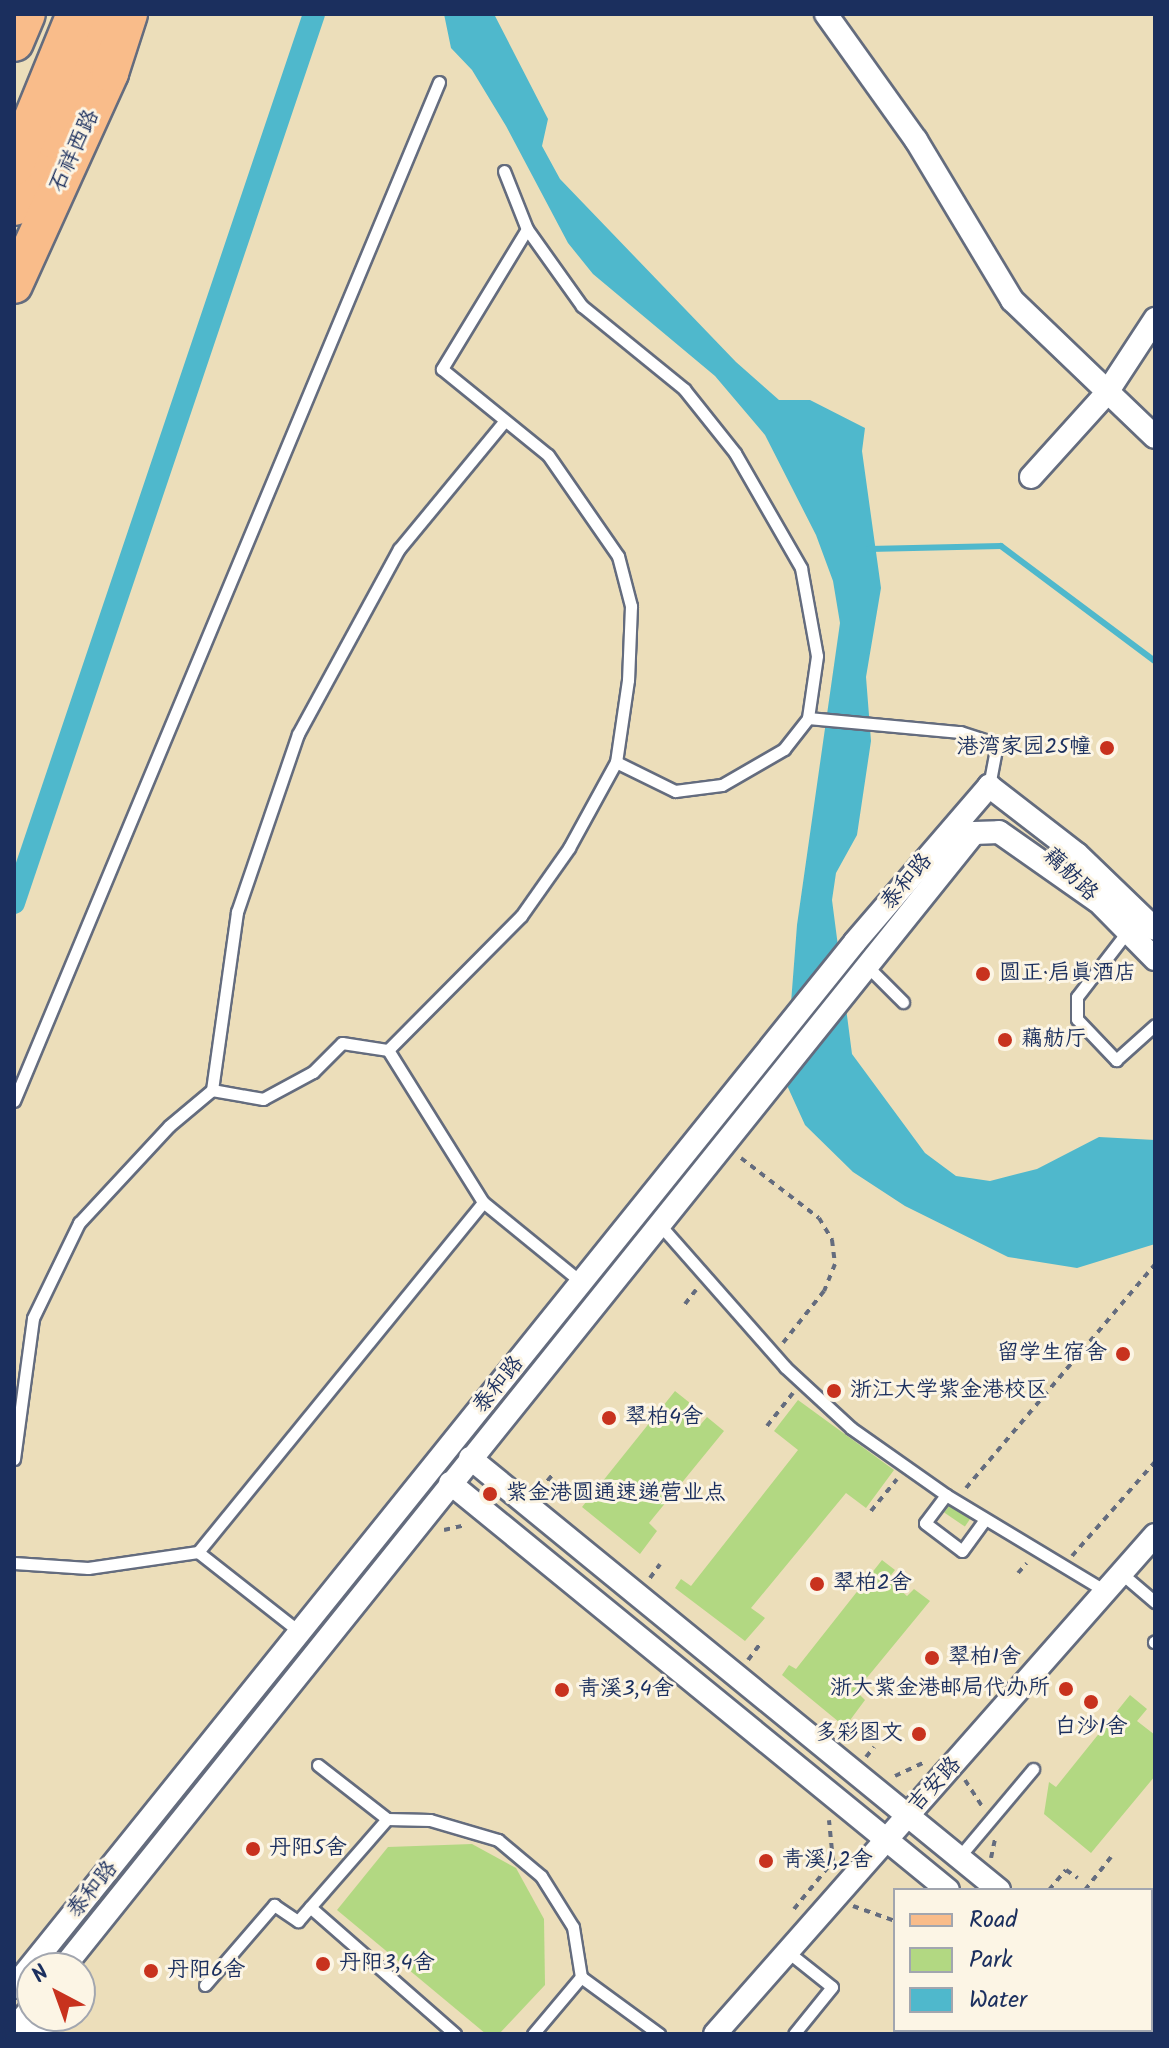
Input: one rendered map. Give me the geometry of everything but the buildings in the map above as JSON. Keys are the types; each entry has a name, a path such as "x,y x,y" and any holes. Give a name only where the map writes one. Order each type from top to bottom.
{"highway":[{"path":"14,166 69,29"}],"main road":[{"name":"石祥西路","path":"14,207 52,139 107,14"},
{"name":"石祥西路","path":"14,285 110,73 129,14"}],"street":[{"path":"826,14 916,140 1012,300 1106,394 1155,437"},
{"path":"1031,477 1106,394 1155,319"},
{"name":"藕舫路","path":"984,792 1054,855 1155,959"},
{"name":"藕舫路","path":"984,792 1070,847 1155,929"},
{"name":"泰和路","path":"14,1987 855,942 984,792"},
{"name":"泰和路","path":"76,1952 974,833 999,832 1097,901"},
{"path":"470,1458 997,1888"},
{"path":"450,1483 946,1888"},
{"name":"吉安路","path":"715,2034 1155,1535"}],"lane":[{"path":"14,1101 439,82"},
{"path":"504,171 527,229 582,306 684,389 742,465 801,568 817,656 808,718 784,749 722,785 675,791 616,762"},
{"path":"388,1050 521,916 569,848 616,762 628,680 631,606 618,556 548,455 503,423 442,369 527,229"},
{"path":"14,1459 33,1318 79,1223 169,1126 212,1090 237,912 298,734 399,549 503,423"},
{"path":"808,718 960,732 997,744 984,792"},
{"path":"1127,932 1077,997 1077,1019 1116,1060 1155,1025"},
{"path":"862,971 903,1002"},
{"path":"212,1090 263,1099 313,1072 342,1043 388,1050 483,1202 581,1282"},
{"path":"14,1563 88,1568 198,1552 483,1202"},
{"path":"660,1225 774,1354 851,1428 951,1498 1105,1591"},
{"path":"951,1498 925,1523 962,1551 985,1519"},
{"path":"198,1552 301,1633"},
{"path":"1121,1573 1155,1602"},
{"path":"318,1765 387,1819 430,1820 498,1840 541,1876 573,1927 581,1977 659,2034"},
{"path":"959,1857 1033,1769"},
{"path":"205,1985 274,1905 298,1921 387,1819"},
{"path":"310,1907 455,2034"},
{"path":"788,1952 832,1987 794,2034"},
{"path":"533,2034 581,1977"}],"path":[{"path":"724,1144 819,1218 832,1240 835,1264 824,1291 774,1354"},
{"path":"951,1498 1155,1264"},
{"path":"767,1426 802,1382"},
{"path":"1063,1567 1155,1462"},
{"path":"871,1511 906,1467"},
{"path":"534,1498 554,1473"},
{"path":"435,1541 444,1529 475,1524"},
{"path":"643,1586 660,1564"},
{"path":"744,1665 761,1643"},
{"path":"853,1754 862,1762"},
{"path":"883,1774 895,1777 929,1756"},
{"path":"965,1773 975,1798 992,1817 995,1837 990,1865"},
{"path":"792,1911 833,1861 827,1812"},
{"path":"1087,1888 1111,1857"},
{"path":"1051,1888 1066,1870 1078,1878"},
{"path":"844,1908 865,1909 893,1920"}],"green space":[{"path":"675,1391 690,1403 684,1411 701,1424 707,1417 724,1431 649,1523 657,1531 640,1554 582,1507"},
{"path":"798,1400 894,1470 866,1508 846,1493 751,1608 765,1618 745,1641 675,1588 681,1579 691,1586 798,1450 774,1431"},
{"path":"952,1501 973,1515 965,1527 944,1513"},
{"path":"882,1560 895,1570 888,1579 907,1596 914,1589 930,1601 856,1691 865,1700 845,1727 782,1675 789,1665 796,1669"},
{"path":"1130,1695 1147,1709 1137,1721 1155,1735 1155,1776 1091,1853 1044,1814 1049,1782 1056,1787"},
{"path":"472,1844 516,1868 544,1919 545,1985 499,2034 486,2034 337,1910 388,1847"}],"water":[{"path":"444,14 494,14 548,119 542,146 560,179 736,362 779,400 810,400 865,428 862,451 881,588 866,677 871,741 857,835 836,873 832,900 852,1054 925,1153 956,1176 990,1181 1037,1169 1099,1137 1155,1140 1155,1244 1077,1268 1008,1257 905,1206 853,1172 805,1125 785,1081 797,925 840,623 833,581 816,535 765,435 715,376 593,274 568,243 506,126 472,70 451,48"}],"waterway":[{"path":"14,903 314,14"},
{"path":"869,549 1001,546 1155,661"}],"place":[{"name":"港湾家园25幢","path":"1107,748"},
{"name":"圆正·启真酒店","path":"983,974"},
{"name":"藕舫厅","path":"1005,1040"},
{"name":"留学生宿舍","path":"1123,1354"},
{"name":"浙江大学紫金港校区","path":"834,1391"},
{"name":"翠柏4舍","path":"609,1418"},
{"name":"紫金港圆通速递营业点","path":"490,1494"},
{"name":"翠柏2舍","path":"817,1584"},
{"name":"翠柏1舍","path":"932,1658"},
{"name":"浙大紫金港邮局代办所","path":"1066,1689"},
{"name":"青溪3,4舍","path":"562,1690"},
{"name":"白沙1舍","path":"1091,1702"},
{"name":"多彩图文","path":"919,1734"},
{"name":"丹阳5舍","path":"253,1849"},
{"name":"青溪1,2舍","path":"766,1861"},
{"name":"丹阳3,4舍","path":"323,1964"},
{"name":"丹阳6舍","path":"151,1971"}]}
